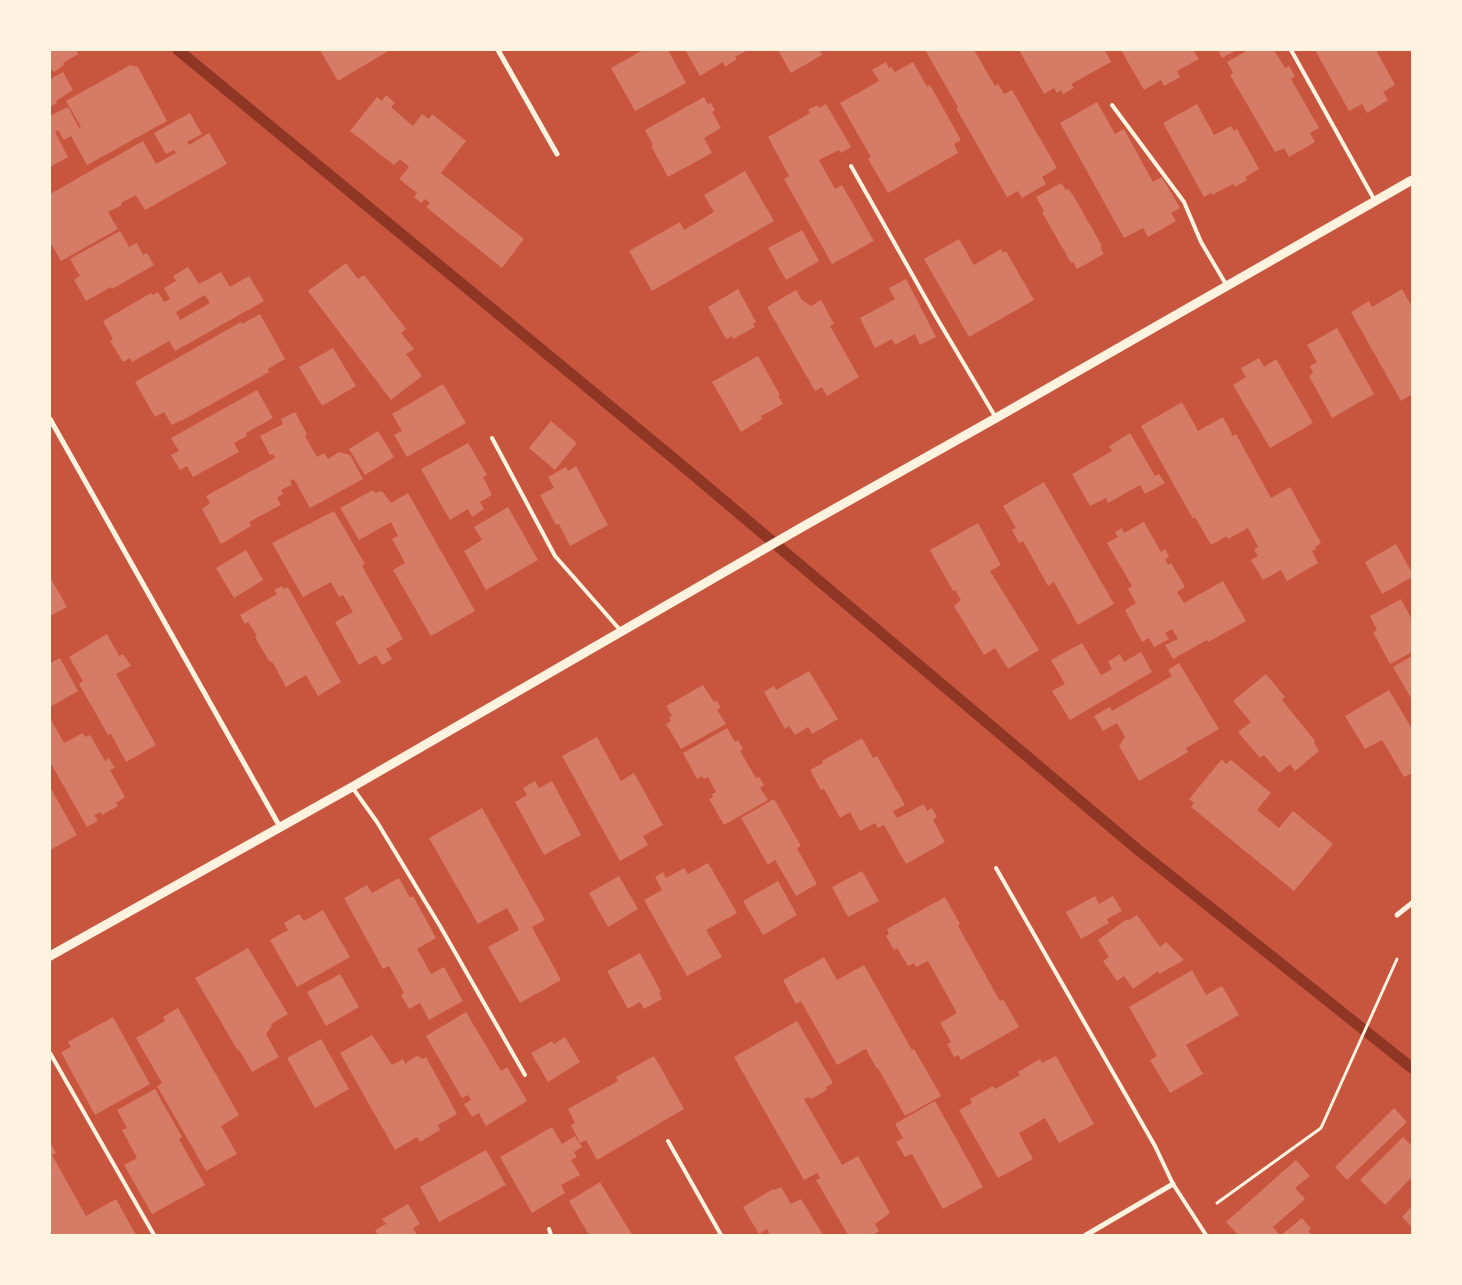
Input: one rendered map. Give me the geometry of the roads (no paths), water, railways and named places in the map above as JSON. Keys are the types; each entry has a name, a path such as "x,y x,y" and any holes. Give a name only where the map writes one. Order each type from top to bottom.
{"street":[{"path":"498,50 557,154"},
{"path":"50,956 352,787 804,526 1412,180"},
{"path":"50,419 280,827"},
{"path":"1397,915 1412,903"},
{"path":"1086,1235 1173,1184"}],"lane":[{"path":"1291,50 1375,201"},
{"path":"1112,105 1184,202 1201,242 1227,286"},
{"path":"852,166 935,315 996,418"},
{"path":"492,438 555,556 622,632"},
{"path":"352,787 377,822 440,926 525,1075"},
{"path":"996,868 1150,1137 1173,1184 1206,1235"},
{"path":"50,1053 154,1235"},
{"path":"668,1141 721,1235"},
{"path":"549,1229 551,1235"}],"waterway":[{"path":"178,50 684,467 1137,849 1412,1068"}]}
